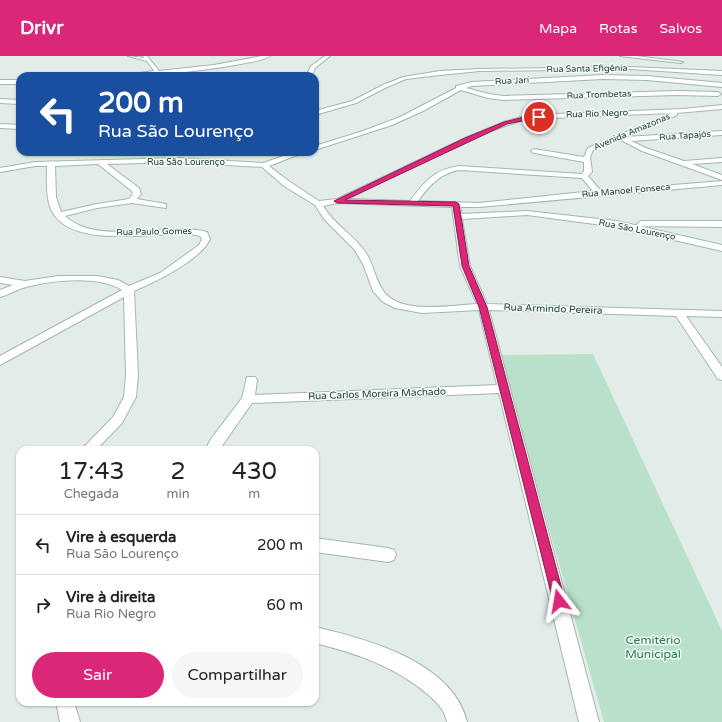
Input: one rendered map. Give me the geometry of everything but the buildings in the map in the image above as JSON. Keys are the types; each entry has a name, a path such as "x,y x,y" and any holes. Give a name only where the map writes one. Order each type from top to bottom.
{"street":[{"path":"130,56 146,58 157,72 226,65 268,56"},
{"path":"309,72 312,67 328,56"},
{"path":"622,56 690,64"},
{"path":"711,66 722,68"},
{"name":"Rua Santa Efigênia","path":"319,112 354,102 385,86 405,78 440,73 480,70 630,68 722,73"},
{"name":"Rua Jarí","path":"319,147 376,130 422,110 458,87 481,82 603,77 647,78 722,84"},
{"path":"0,82 16,82"},
{"name":"Rua Trombetas","path":"458,87 488,96 503,98 678,93 720,94"},
{"name":"Avenida Amazonas","path":"584,176 589,169 586,160 590,149 622,138 720,94"},
{"path":"0,101 16,102"},
{"path":"683,111 722,107"},
{"name":"Rua Rio Negro","path":"337,201 467,139 514,120 528,117 683,111"},
{"path":"0,126 16,127"},
{"name":"Rua Tapajós","path":"622,138 722,133"},
{"path":"622,138 645,150 682,162 722,178"},
{"path":"534,151 586,160"},
{"path":"264,165 290,156"},
{"name":"Rua São Lourenço","path":"0,170 35,164 180,160 264,165"},
{"path":"682,162 722,160"},
{"path":"101,163 136,190 137,194 132,201"},
{"path":"51,164 52,198 58,215 97,206 132,201 162,206"},
{"path":"264,165 287,184 318,204 337,201 456,204 465,266 483,307 590,722"},
{"path":"413,202 436,177 446,170 453,168 584,176 599,193"},
{"name":"Rua Manoel Fonseca","path":"456,204 479,205 722,183"},
{"path":"527,213 529,200"},
{"name":"Rua Armindo Pereira","path":"318,204 326,218 355,245 366,259 379,295 393,304 414,310 483,307 722,314"},
{"name":"Rua São Lourenço","path":"457,216 527,213 618,224 722,248"},
{"name":"Rua Paulo Gomes","path":"0,361 128,290 164,275 203,246 206,239 204,234 186,230 140,234 99,232 77,227 58,215"},
{"path":"618,224 722,224"},
{"path":"0,280 25,284"},
{"path":"0,294 25,284 40,281 100,280 115,282 128,290 132,375 130,397 118,420 92,446"},
{"path":"678,313 722,376"},
{"path":"214,446 248,399 251,380"},
{"name":"Rua Carlos Moreira Machado","path":"248,399 505,389"},
{"path":"319,546 388,555"},
{"path":"319,636 345,642 392,660 414,672 434,686 452,706 457,722"},
{"path":"66,706 70,722"}],"green space":[{"name":"Cemitério Municipal","path":"593,354 722,631 722,722 604,722 500,355"}],"route":[{"path":"539,117 528,117 514,120 467,139 337,201 456,204 465,266 483,307 559,601"}]}
